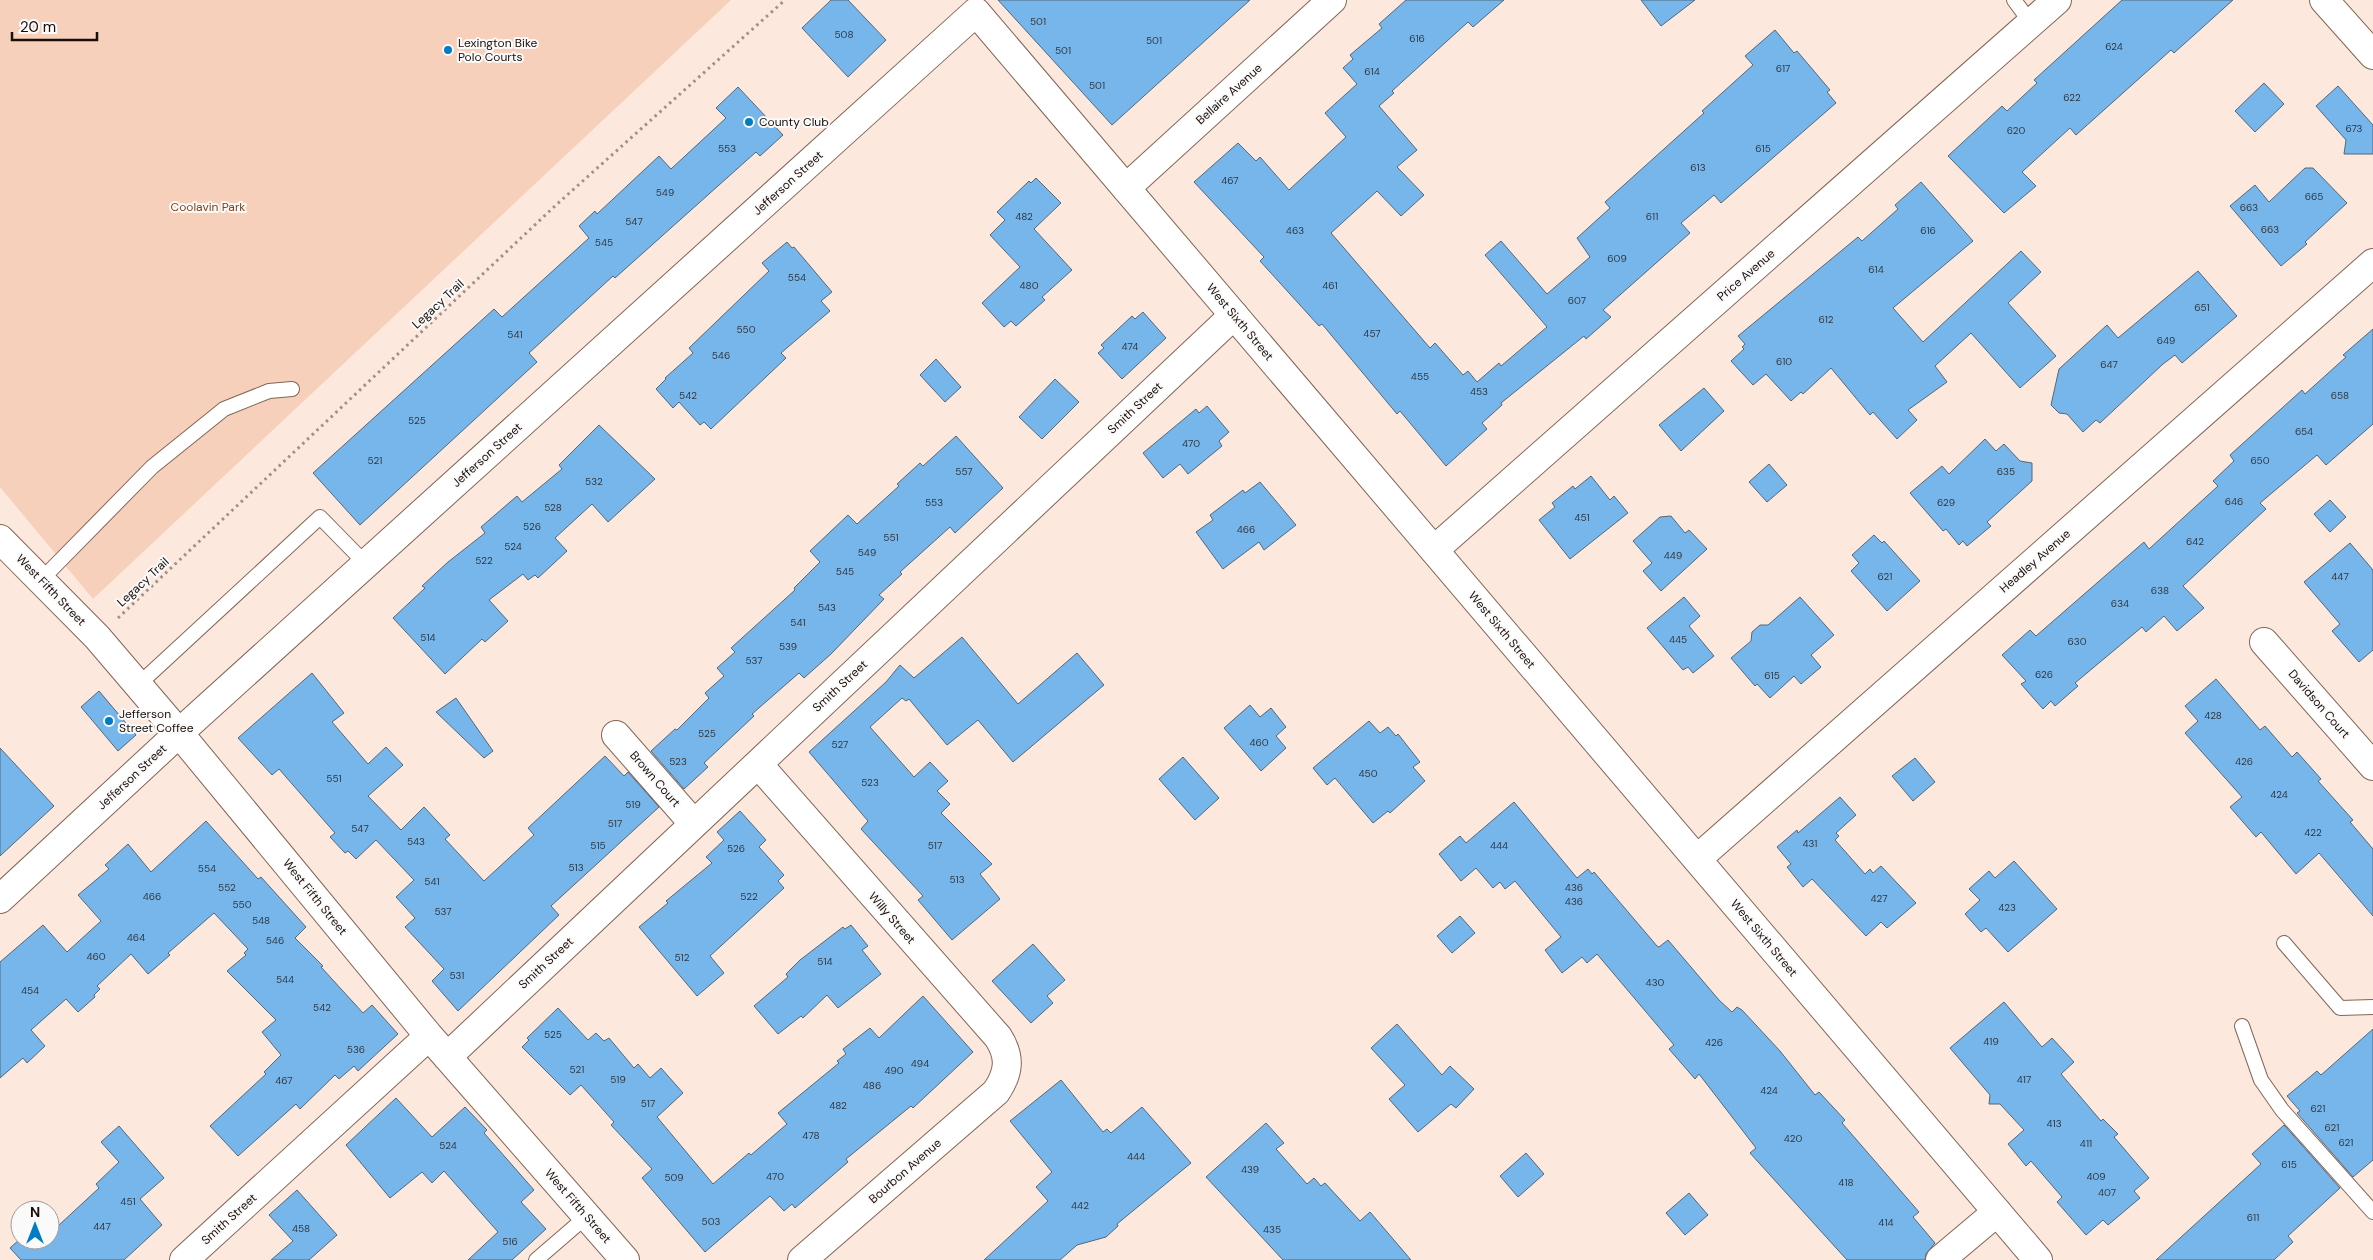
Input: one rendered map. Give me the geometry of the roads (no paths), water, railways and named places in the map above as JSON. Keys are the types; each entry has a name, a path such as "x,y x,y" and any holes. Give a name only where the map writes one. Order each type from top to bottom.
{"street":[{"name":"Bellaire Avenue","path":"1126,188 1332,0"},
{"name":"Price Avenue","path":"1434,550 2057,0"},
{"path":"2324,0 2373,55"},
{"name":"West Sixth Street","path":"971,6 2038,1260"},
{"name":"Jefferson Street","path":"0,899 971,6"},
{"name":"Headley Avenue","path":"1697,859 2373,263"},
{"name":"Smith Street","path":"447,1056 1234,315"},
{"name":"West Fifth Street","path":"0,539 97,638 138,685 429,1036 625,1260"},
{"name":"Davidson Court","path":"2264,642 2373,766"},
{"name":"Brown Court","path":"616,735 694,824"},
{"name":"Willy Street","path":"758,764 998,1037 1006,1050 1008,1063 1004,1079"},
{"name":"Smith Street","path":"184,1260 429,1036"},
{"name":"Bourbon Avenue","path":"802,1260 996,1092 1004,1079"},
{"path":"1940,1260 1997,1212"}],"lane":[{"path":"2014,0 2031,23"},
{"path":"41,580 152,467 224,410 269,391 292,389"},
{"path":"138,685 320,517 366,564"},
{"path":"2284,943 2340,1008 2373,1007"},
{"path":"2242,1026 2261,1080 2282,1110 2373,1212"},
{"path":"536,1260 587,1216"}],"place":[{"name":"Lexington Bike Polo Courts","path":"448,50"},
{"name":"County Club","path":"749,122"},
{"name":"Jefferson Street Coffee","path":"109,721"}],"park label":[{"name":"Coolavin Park","path":"208,207"}]}
